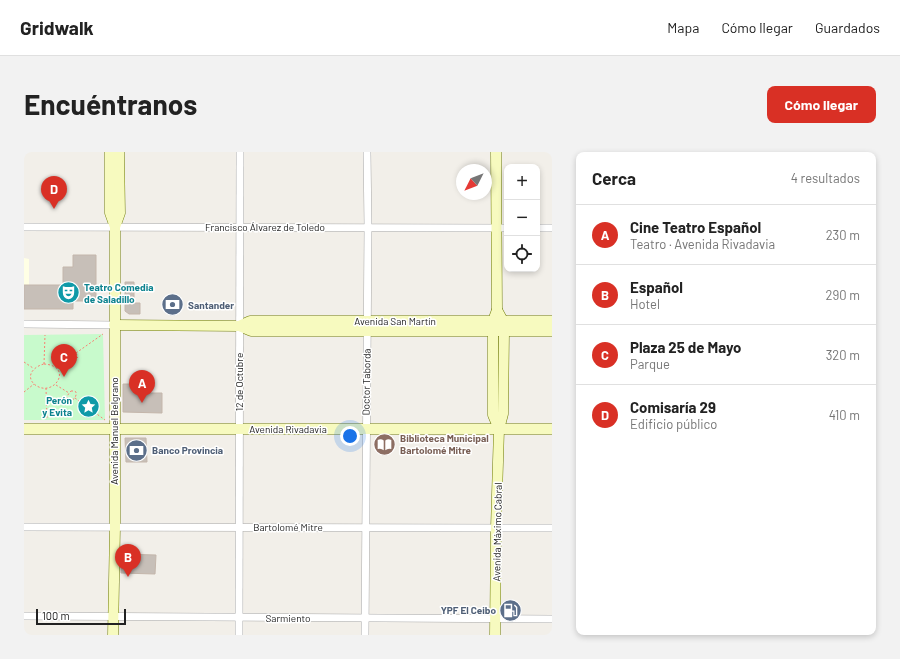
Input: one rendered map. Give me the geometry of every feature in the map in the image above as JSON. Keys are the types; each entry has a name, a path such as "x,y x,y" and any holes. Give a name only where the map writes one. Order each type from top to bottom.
{"main road":[{"name":"Avenida Manuel Belgrano","path":"110,152 110,213 115,227"},
{"name":"Avenida Manuel Belgrano","path":"114,635 115,227 120,213 119,152"},
{"name":"Avenida Máximo Cabral","path":"495,635 499,429 493,415 499,332 498,310 502,228 496,152"},
{"name":"Avenida San Martín","path":"114,325 240,326 251,331 498,321 552,321"},
{"name":"Avenida San Martín","path":"367,326 499,332 552,332"},
{"name":"Avenida Rivadavia","path":"24,429 552,429"}],"street":[{"name":"12 de Octubre","path":"239,635 240,152"},
{"name":"Doctor Taborda","path":"365,635 368,228 367,152"},
{"name":"Francisco Álvarez de Toledo","path":"24,227 502,228"},
{"path":"540,228 552,228"},
{"name":"Avenida San Martín","path":"24,324 114,325"},
{"name":"Bartolomé Mitre","path":"24,527 552,528"},
{"name":"Sarmiento","path":"24,616 552,619"}],"path":[{"path":"76,353 103,334"},
{"path":"44,364 46,335"},
{"path":"73,351 76,353 78,357 74,361 68,355 69,352 73,351"},
{"path":"56,368 70,357"},
{"path":"24,362 34,369"},
{"path":"44,364 56,368 60,376 56,384 46,388 38,386 31,379 32,371 38,365 44,364"},
{"path":"24,392 35,384"},
{"path":"56,384 69,393"},
{"path":"46,388 47,420"},
{"path":"74,391 76,392 75,398 72,401 68,401 69,393 74,391"},
{"path":"75,398 104,420"}],"shaded area":[{"path":"24,258 29,259 29,309 24,309"}],"green space":[{"path":"103,334 105,420 24,420 24,335"}],"building":[{"path":"73,255 96,255 96,301 73,301 73,309 24,309 24,285 63,285 63,267 73,267"},
{"path":"125,282 134,282 134,303 140,303 140,314 129,314 125,311"},
{"path":"123,384 138,384 138,393 162,393 162,413 123,412"},
{"name":"Banco Provincia","path":"125,438 146,438 147,462 126,462"},
{"path":"121,554 156,555 155,574 121,573"}],"place":[{"name":"Comisaría 29","path":"54,209"},
{"name":"Teatro Comedia de Saladillo","path":"68,293"},
{"name":"Santander","path":"173,305"},
{"name":"Plaza 25 de Mayo","path":"64,377"},
{"name":"Cine Teatro Español","path":"142,403"},
{"name":"Perón y Evita","path":"88,406"},
{"name":"Biblioteca Municipal Bartolomé Mitre","path":"384,444"},
{"name":"Banco Provincia","path":"136,450"},
{"name":"Español","path":"128,577"},
{"name":"YPF El Ceibo","path":"511,610"}]}
